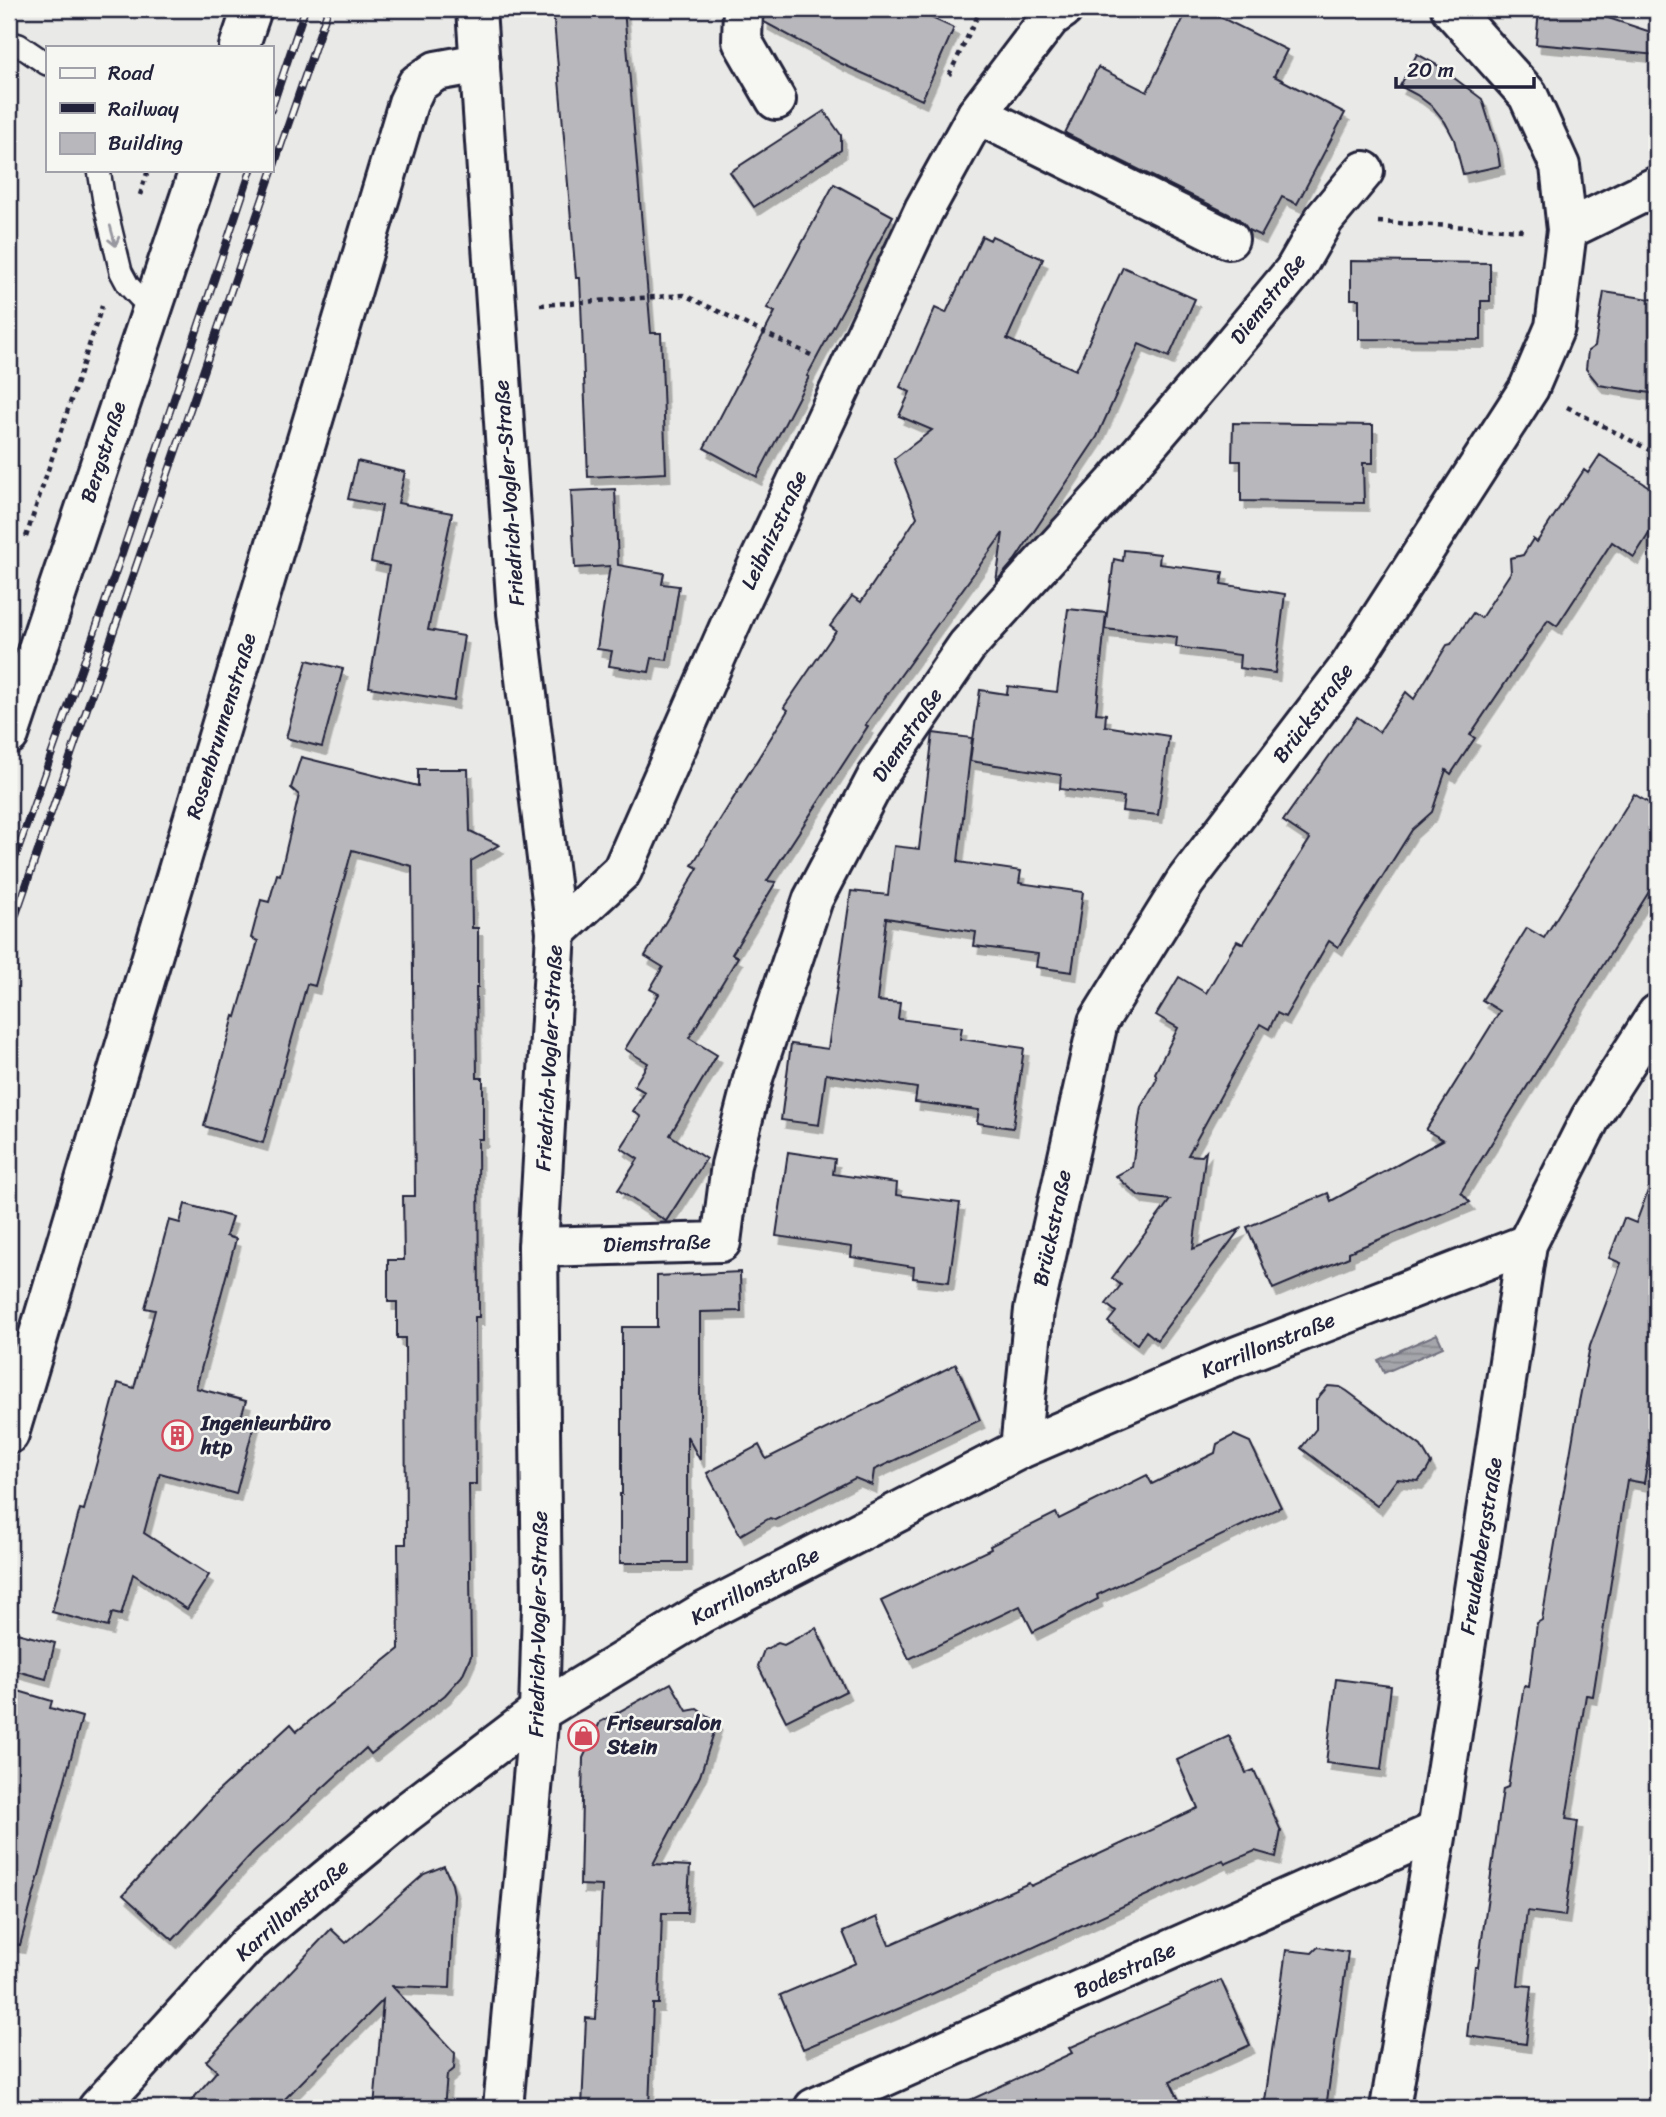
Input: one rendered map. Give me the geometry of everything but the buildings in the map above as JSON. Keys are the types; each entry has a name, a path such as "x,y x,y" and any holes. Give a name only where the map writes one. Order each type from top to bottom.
{"street":[{"path":"239,46 252,9"},
{"name":"Friedrich-Vogler-Straße","path":"476,9 517,613 556,932 538,1247 542,1593 539,1712 503,2108"},
{"path":"743,9 742,41 776,100"},
{"name":"Leibnizstraße","path":"556,932 622,871 738,607 924,210 977,114 1050,18 1063,9"},
{"name":"Brückstraße","path":"1020,1449 1034,1310 1098,1022 1185,882 1349,667 1529,388 1555,327 1567,230 1560,166 1528,95 1451,9"},
{"name":"Rosenbrunnenstraße","path":"9,1434 408,103 417,84 436,71 480,63"},
{"path":"977,114 1229,239"},
{"name":"Diemstraße","path":"538,1247 721,1242 731,1165 754,1075 813,899 877,777 967,646 1113,485 1294,271 1324,219 1364,171"},
{"name":"Bergstraße","path":"9,735 198,172"},
{"path":"1567,230 1657,186"},
{"name":"Freudenbergstraße","path":"1390,2108 1437,1831 1527,1244 1591,1116 1657,1014"},
{"name":"Karrillonstraße","path":"98,2108 247,1945 406,1813 539,1712 702,1613 1020,1449 1222,1362 1527,1244"},
{"name":"Bodestraße","path":"814,2108 1437,1831"}],"lane":[{"path":"9,42 19,45 46,63"},
{"path":"99,172 121,272 139,297 153,303"}],"path":[{"path":"948,78 981,9"},
{"path":"26,539 147,172"},
{"path":"1324,219 1497,230 1567,230"},
{"path":"497,308 684,295 849,373"},
{"path":"1529,388 1657,454"}],"shaded area":[{"path":"1437,1334 1443,1347 1384,1373 1378,1360"}],"railway":[{"path":"273,104 305,9"},
{"path":"273,169 328,9"},
{"path":"9,875 117,568 250,172"},
{"path":"9,935 272,172"}],"place":[{"name":"Ingenieurbüro htp","path":"178,1435"},
{"name":"Friseursalon Stein","path":"584,1735"}]}
